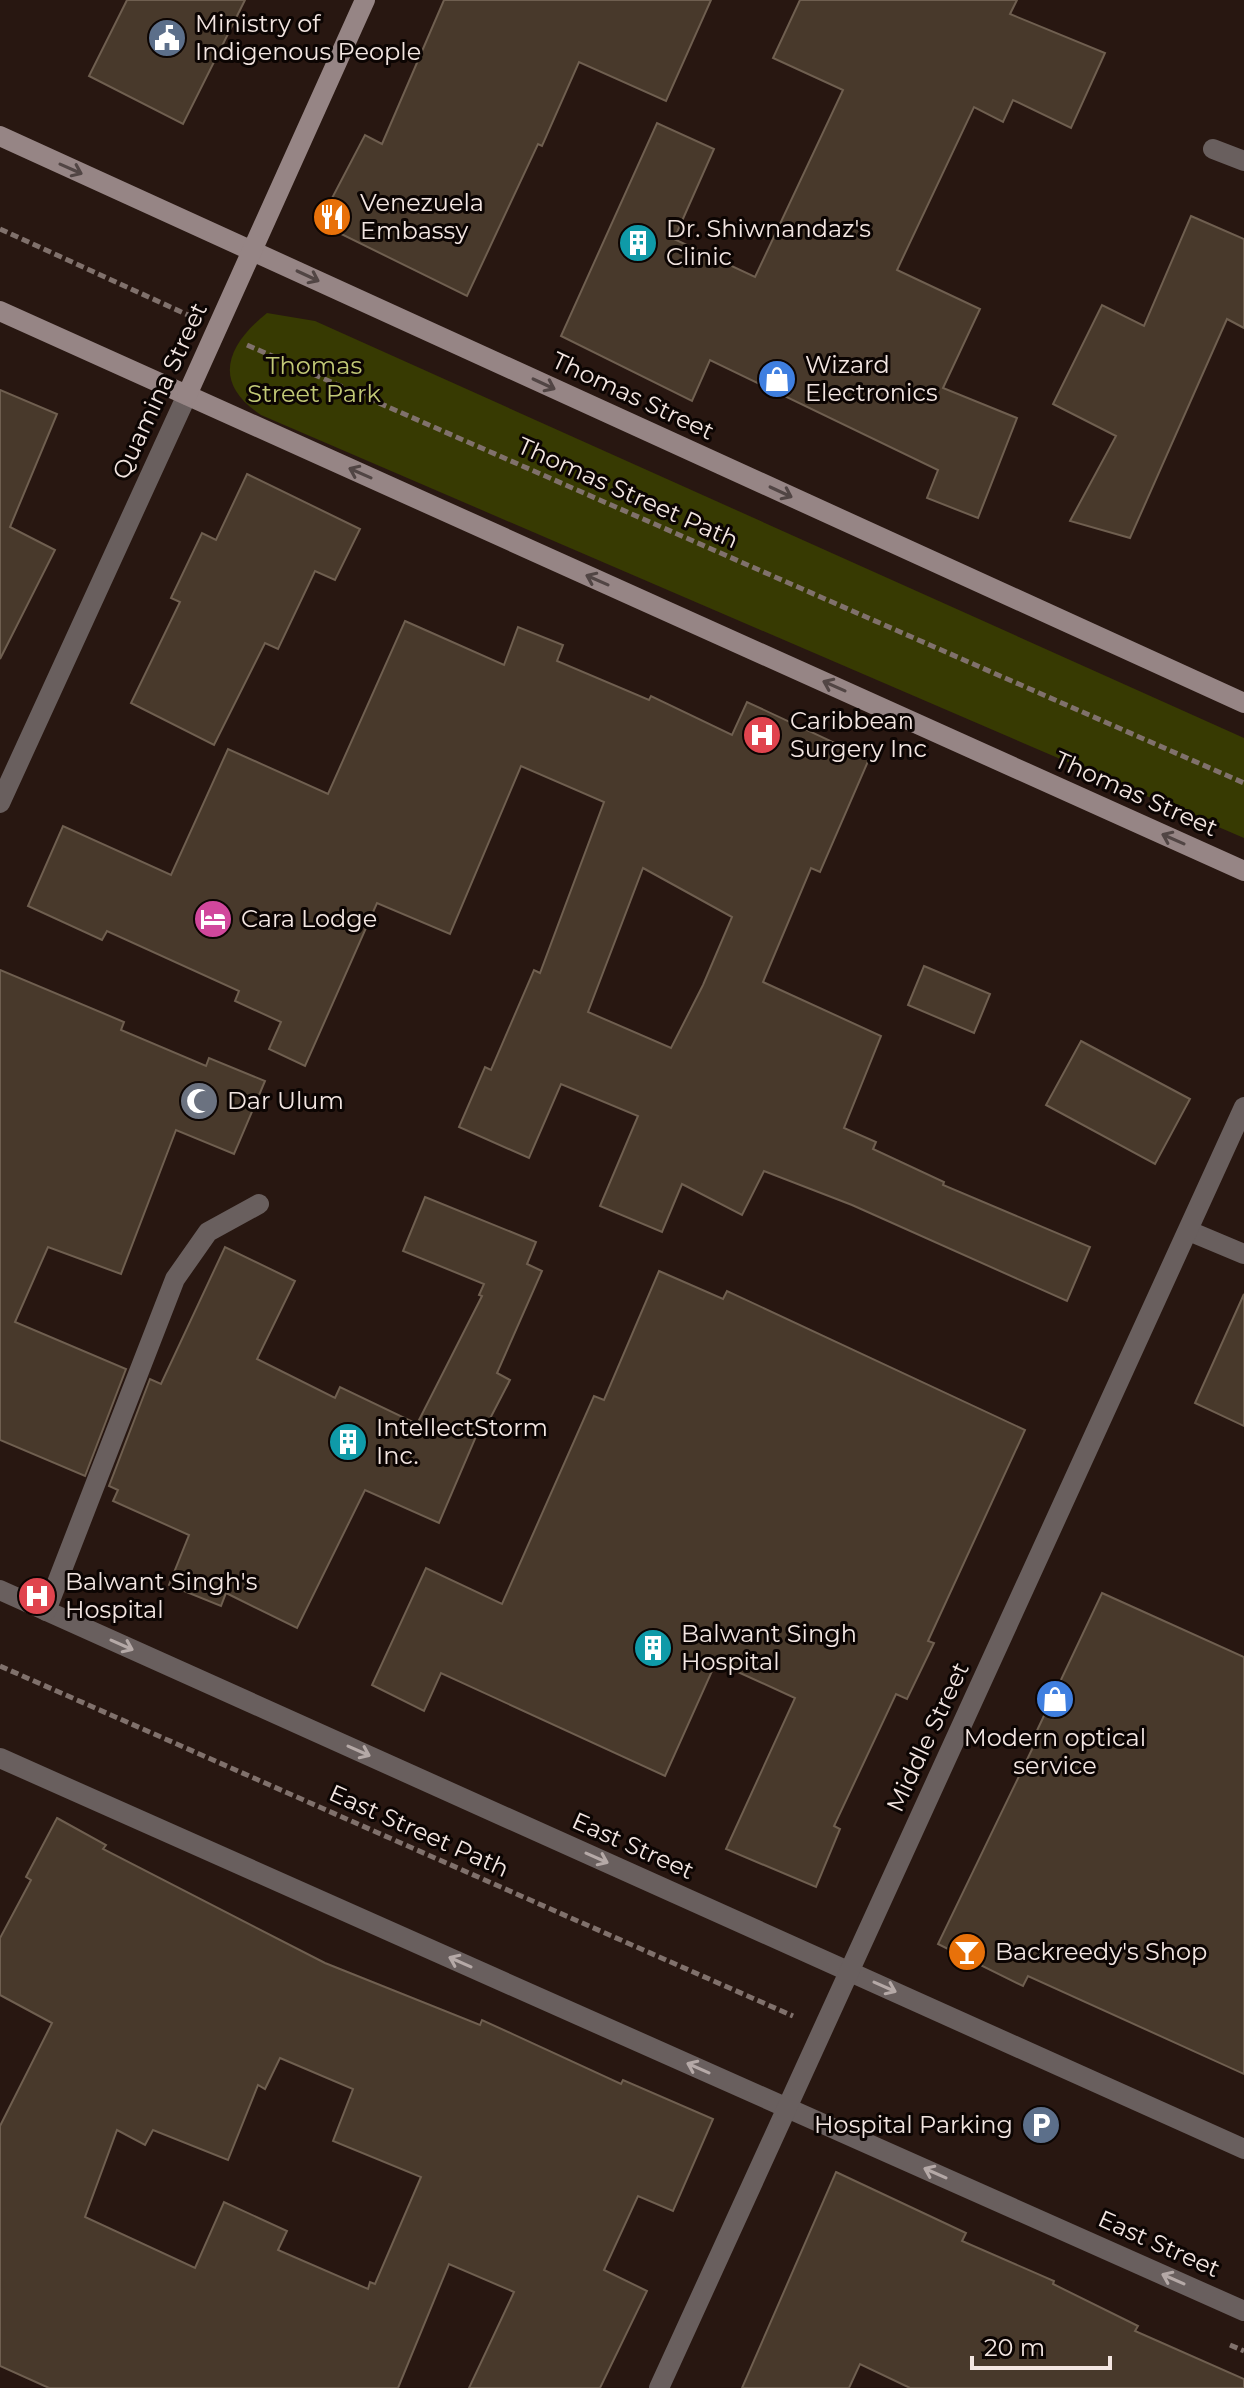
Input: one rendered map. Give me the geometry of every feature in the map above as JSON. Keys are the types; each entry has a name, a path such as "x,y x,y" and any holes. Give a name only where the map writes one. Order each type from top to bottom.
{"street":[{"name":"Quamina Street","path":"0,803 365,0"},
{"name":"Thomas Street","path":"0,136 1244,703"},
{"path":"1213,149 1244,161"},
{"name":"Thomas Street","path":"0,311 1244,871"},
{"name":"Middle Street","path":"659,2388 1244,1107"},
{"path":"46,1611 175,1279 208,1232 259,1204"},
{"path":"1189,1231 1244,1254"},
{"name":"East Street","path":"0,1590 1244,2149"},
{"name":"East Street","path":"0,1758 1244,2311"}],"path":[{"name":"Thomas Street Path","path":"0,229 258,350 1244,783"},
{"name":"East Street Path","path":"0,1666 823,2030"}],"green space":[{"name":"Thomas Street Park","path":"267,313 315,321 1244,738 1244,838 261,415 236,390 230,364 242,338"}],"building":[{"name":"Ministry of Indigenous People","path":"127,0 245,0 183,124 89,76"},
{"path":"444,0 711,0 666,101 579,62 542,146 538,144 467,296 319,223 365,135 382,144"},
{"path":"800,0 1017,0 1010,14 1105,53 1071,128 1013,100 1003,122 974,107 897,270 980,309 943,388 1017,418 978,518 927,498 938,470 710,360 692,401 561,336 657,123 714,149 674,239 755,277 843,90 773,58"},
{"path":"1191,216 1244,239 1244,328 1227,319 1130,538 1070,521 1116,436 1053,404 1102,305 1144,326"},
{"path":"0,390 57,414 10,527 55,550 0,659"},
{"path":"247,474 360,529 335,580 315,571 278,649 265,643 214,745 131,703 180,602 171,598 202,533 216,540"},
{"path":"405,621 504,665 518,627 563,645 557,661 649,700 651,696 732,735 747,702 869,759 820,872 811,868 763,982 881,1036 844,1128 876,1142 873,1149 944,1182 943,1185 1090,1247 1067,1301 852,1205 764,1171 742,1215 682,1184 662,1232 600,1206 638,1116 561,1084 529,1158 459,1127 485,1067 491,1070 534,970 540,973 604,802 521,766 450,934 377,903 305,1066 269,1049 281,1022 235,1001 239,991 107,931 102,940 28,906 63,826 171,875 228,749 328,794","holes":["643,868 732,917 703,985 671,1048 588,1012"]},
{"path":"924,966 990,994 974,1033 908,1005"},
{"path":"0,970 124,1022 121,1030 206,1066 209,1058 265,1081 234,1154 176,1130 121,1274 48,1247 15,1322 126,1369 85,1476 0,1440"},
{"path":"1081,1041 1190,1099 1155,1164 1046,1105"},
{"path":"425,1197 536,1242 527,1264 542,1271 497,1373 510,1380 481,1436 477,1434 439,1523 365,1490 297,1628 226,1593 221,1606 169,1585 189,1535 113,1501 118,1490 109,1486 150,1379 161,1384 225,1247 295,1281 257,1359 335,1398 340,1387 417,1424 482,1296 479,1295 484,1284 403,1251"},
{"path":"659,1271 723,1299 727,1291 1025,1430 928,1641 934,1643 907,1699 896,1694 834,1826 840,1829 816,1887 726,1849 795,1698 716,1662 665,1776 441,1673 424,1711 372,1685 426,1568 502,1604 594,1396 604,1400"},
{"path":"1244,1294 1244,1426 1195,1403"},
{"path":"1102,1593 1244,1657 1244,2074 1028,1976 1023,1986 938,1944 1036,1741 1033,1739"},
{"path":"57,1818 106,1845 103,1849 325,1963 480,2025 482,2020 621,2084 623,2080 713,2119 673,2211 638,2196 604,2270 647,2291 600,2388 469,2388 514,2292 449,2264 398,2388 49,2388 0,2366 0,2126 52,2023 0,1995 0,1938 31,1880 26,1877","holes":["280,2058 353,2089 333,2141 421,2177 375,2284 370,2282 368,2289 278,2250 287,2231 224,2202 195,2268 85,2217 117,2130 145,2145 153,2130 228,2160 258,2085 265,2089"]},
{"path":"836,2172 966,2233 962,2241 1054,2281 1053,2284 1138,2326 1135,2331 1244,2379 1244,2388 910,2388 860,2364 849,2388 742,2388"}],"place":[{"name":"Ministry of Indigenous People","path":"167,38"},
{"name":"Venezuela Embassy","path":"332,217"},
{"name":"Dr. Shiwnandaz's Clinic","path":"638,243"},
{"name":"Wizard Electronics","path":"777,379"},
{"name":"Caribbean Surgery Inc","path":"762,735"},
{"name":"Cara Lodge","path":"213,919"},
{"name":"Dar Ulum","path":"199,1101"},
{"name":"IntellectStorm Inc.","path":"348,1442"},
{"name":"Balwant Singh's Hospital","path":"37,1596"},
{"name":"Balwant Singh Hospital","path":"653,1648"},
{"name":"Modern optical service","path":"1055,1699"},
{"name":"Backreedy's Shop","path":"967,1952"},
{"name":"Hospital Parking","path":"1041,2125"}]}
